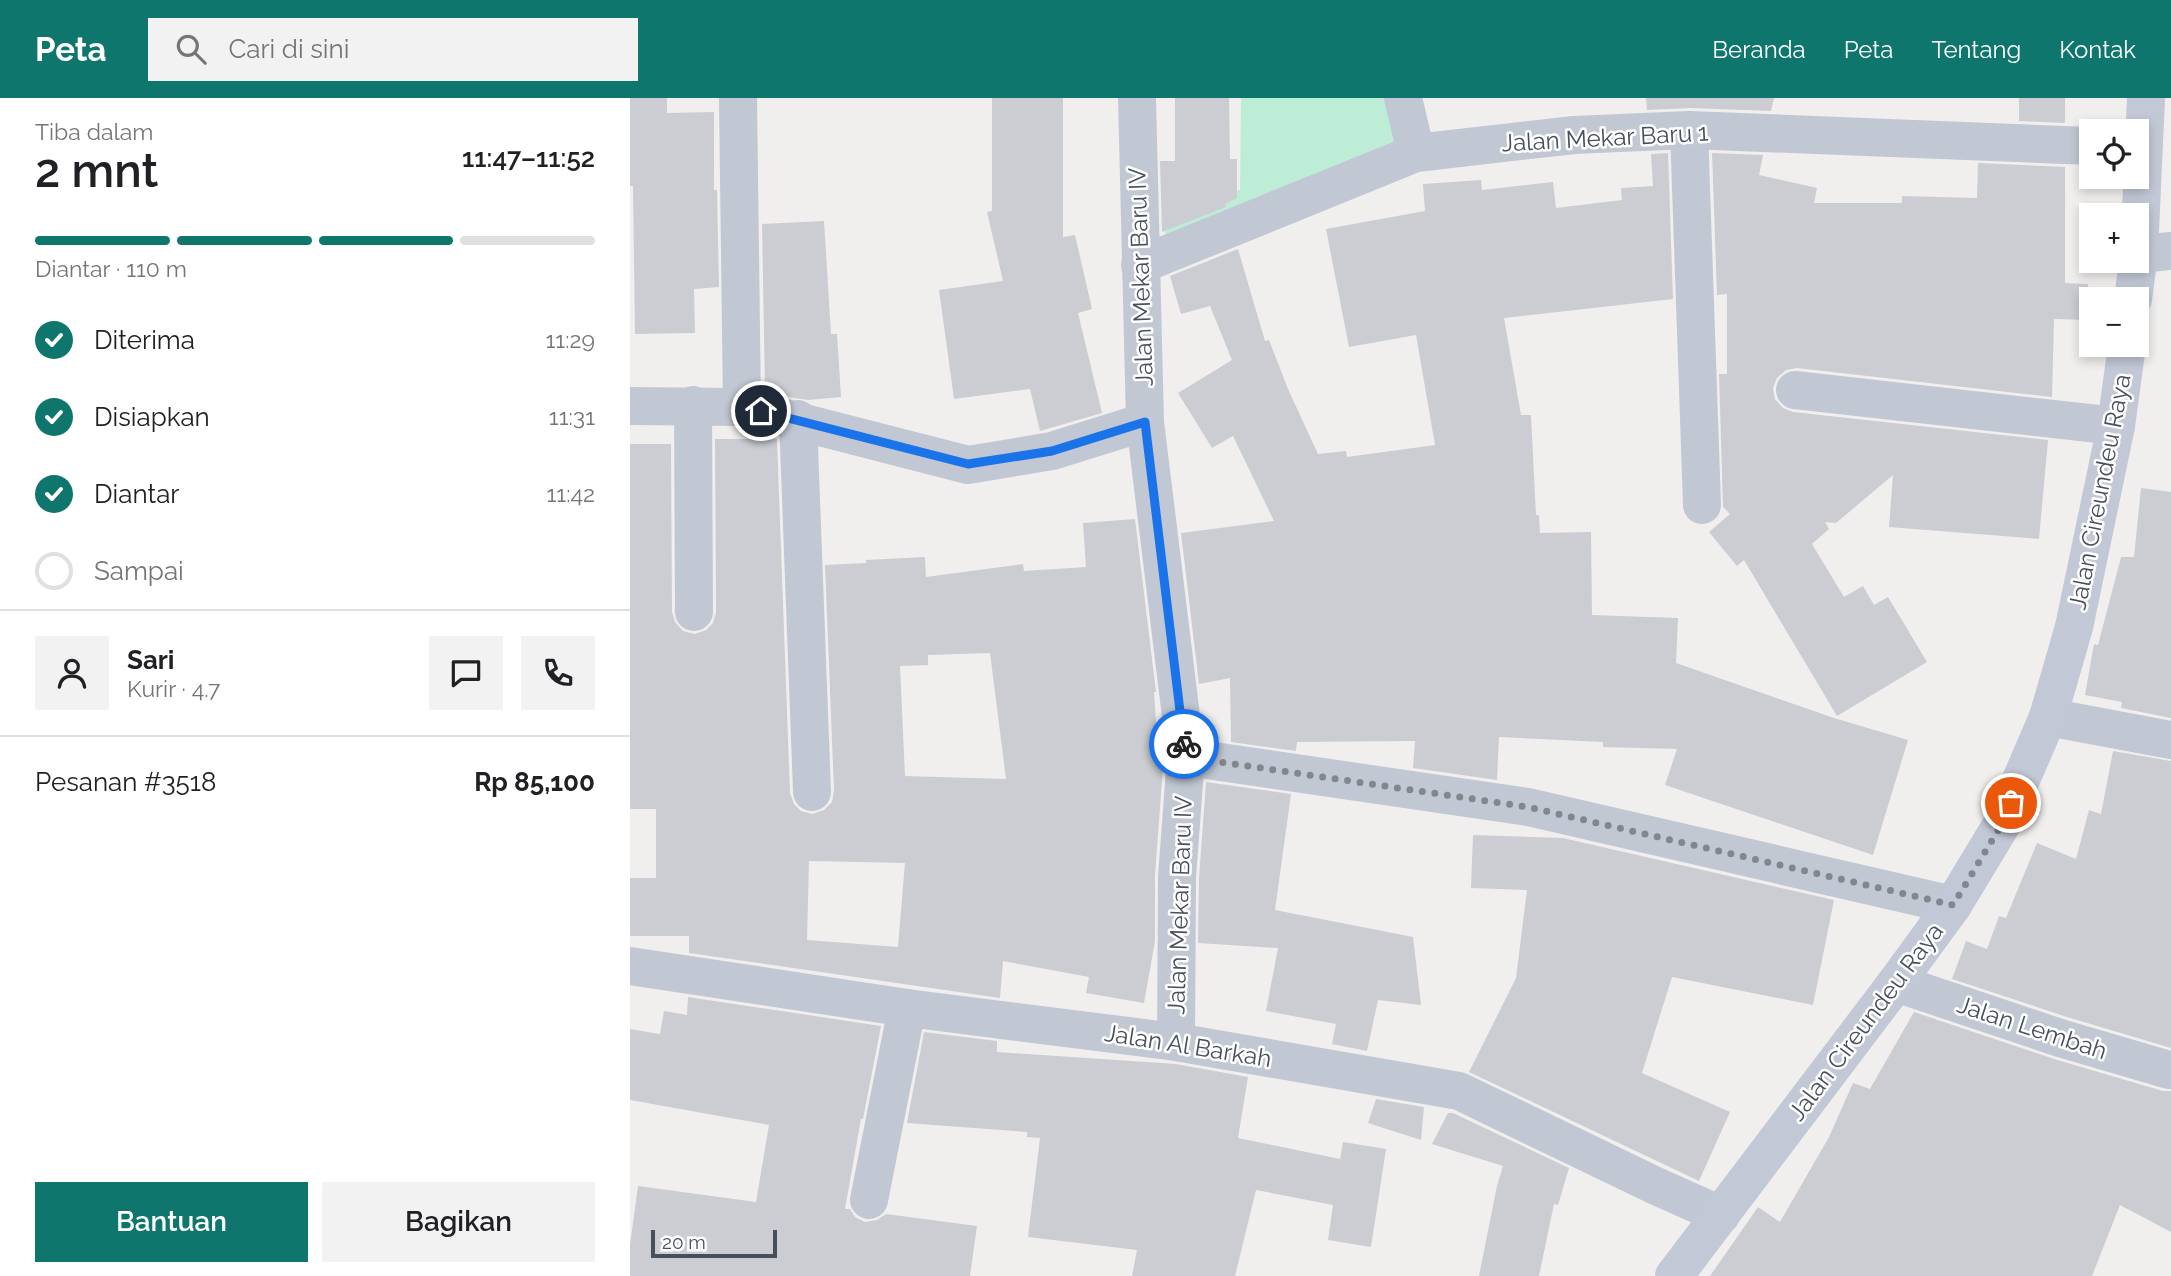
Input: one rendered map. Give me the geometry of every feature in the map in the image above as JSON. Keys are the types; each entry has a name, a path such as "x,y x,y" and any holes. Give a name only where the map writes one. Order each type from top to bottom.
{"main road":[{"path":"2144,119 2146,98"},
{"path":"2139,287 2155,252 2147,189"},
{"name":"Jalan Cireundeu Raya","path":"1674,1276 1953,905 2002,824 2048,718 2074,627 2116,426 2125,357"}],"street":[{"path":"738,98 742,407"},
{"name":"Jalan Mekar Baru IV","path":"1137,98 1145,422 1186,757 1177,877 1176,1042"},
{"path":"1403,98 1416,153"},
{"path":"1689,131 1702,505"},
{"name":"Jalan Mekar Baru 1","path":"1140,265 1416,153 1574,135 1689,131 2079,146"},
{"path":"1795,390 2116,426"},
{"path":"693,405 694,612"},
{"path":"630,406 742,407 968,464 1052,451 1145,422"},
{"path":"798,419 812,792"},
{"path":"2048,718 2171,740"},
{"path":"1186,757 1528,807 1953,905"},
{"name":"Jalan Al Barkah","path":"630,966 907,1008 1176,1042 1459,1091 1721,1215"},
{"name":"Jalan Lembah","path":"1896,983 2060,1038 2169,1070"},
{"path":"869,1200 907,1008"}],"green space":[{"path":"1241,98 1406,98 1415,137 1165,235 1163,202 1240,190"}],"building":[{"path":"630,98 667,98 667,113 714,112 714,190 717,190 719,287 694,289 695,333 635,334"},
{"path":"992,98 1063,98 1063,237 1075,235 1092,309 1078,313 1102,413 1040,431 1030,389 954,399 939,290 1003,281 987,212 992,211"},
{"path":"1175,98 1229,98 1230,159 1237,159 1237,198 1225,204 1226,207 1162,232 1160,161 1175,161"},
{"path":"1646,98 1774,98 1771,111 1690,108 1647,110"},
{"path":"2019,98 2065,98 2065,123 2019,121"},
{"path":"1668,153 1673,299 1504,318 1521,415 1531,415 1536,515 1539,515 1540,533 1591,532 1592,615 1678,618 1676,663 1834,718 1908,740 1873,855 1665,785 1677,749 1603,747 1603,742 1499,737 1497,780 1413,768 1415,741 1297,742 1296,751 1231,742 1230,678 1199,684 1181,533 1274,521 1233,436 1212,448 1178,393 1232,360 1210,306 1181,314 1170,276 1238,249 1265,341 1269,340 1318,454 1346,451 1347,457 1435,445 1416,335 1349,347 1326,229 1425,211 1423,184 1481,180 1482,190 1553,182 1556,208 1622,200 1621,188 1653,186 1651,154"},
{"path":"1712,153 1763,155 1759,175 1817,188 1814,203 1902,203 1902,196 1977,198 1978,163 2065,167 2065,283 2088,284 2088,287 2079,287 2079,320 2054,319 2052,397 1797,368 1786,370 1777,378 1773,388 1775,399 1783,408 1793,412 2048,440 2039,539 1889,527 1893,475 1836,523 1825,522 1829,529 1812,544 1844,597 1863,586 1874,605 1888,597 1927,662 1837,716 1744,560 1737,566 1709,532 1730,514 1723,507 1719,374 1727,374 1727,294 1717,295"},
{"path":"824,221 831,334 837,334 841,397 808,400 765,390 762,224"},
{"path":"715,439 777,439 790,793 794,804 801,811 812,814 824,810 832,802 834,791 825,565 925,557 926,577 1023,564 1024,571 1086,567 1083,523 1135,519 1156,692 1159,766 1163,767 1155,875 1155,941 1144,1003 1086,993 1089,977 1003,961 1000,998 689,953 689,936 630,936 630,878 656,878 656,809 630,809 630,444 671,444 672,612 675,622 683,631 695,634 706,630 713,623 716,612","holes":["990,653 1006,779 905,776 900,666 928,665 928,655","809,861 905,863 898,947 807,940"]},
{"path":"2141,488 2171,492 2171,718 2121,708 2122,702 2085,695 2094,644 2098,645 2121,557 2134,557"},
{"path":"2113,751 2171,761 2171,1048 1952,979 1966,941 1987,949 1999,916 2006,918 2037,843 2076,859 2089,810 2101,814"},
{"path":"1206,782 1291,794 1275,910 1413,937 1421,1005 1378,1000 1367,1051 1332,1044 1336,1024 1266,1011 1278,948 1198,943 1199,878"},
{"path":"1473,835 1563,838 1834,900 1813,1005 1672,977 1642,1073 1730,1112 1699,1181 1469,1072 1516,978 1527,890 1471,888"},
{"path":"688,997 881,1026 845,1209 850,1209 855,1217 865,1222 877,1220 886,1214 977,1226 970,1276 630,1276 630,1245 638,1186 756,1202 769,1125 630,1100 630,1029 660,1034 664,1011 687,1015"},
{"path":"1914,1012 2054,1059 2163,1091 2171,1091 2171,1232 2120,1205 2092,1276 1710,1276 1758,1207 1780,1222 1829,1137 1853,1083 1870,1089"},
{"path":"924,1032 997,1041 997,1052 1176,1064 1248,1077 1238,1138 1340,1159 1343,1142 1386,1149 1371,1247 1328,1240 1333,1205 1256,1190 1235,1276 1132,1276 1137,1250 1028,1237 1040,1138 1027,1137 1027,1132 907,1123"},
{"path":"1376,1099 1424,1107 1421,1140 1368,1123"},
{"path":"1448,1113 1569,1168 1558,1205 1554,1204 1539,1276 1479,1276 1503,1166 1432,1144"}],"way so far":[{"path":"1184,744 1186,757 1528,807 1953,905 2002,824 2011,803"}],"route":[{"path":"761,411 968,464 1052,451 1145,422 1184,744"}]}
